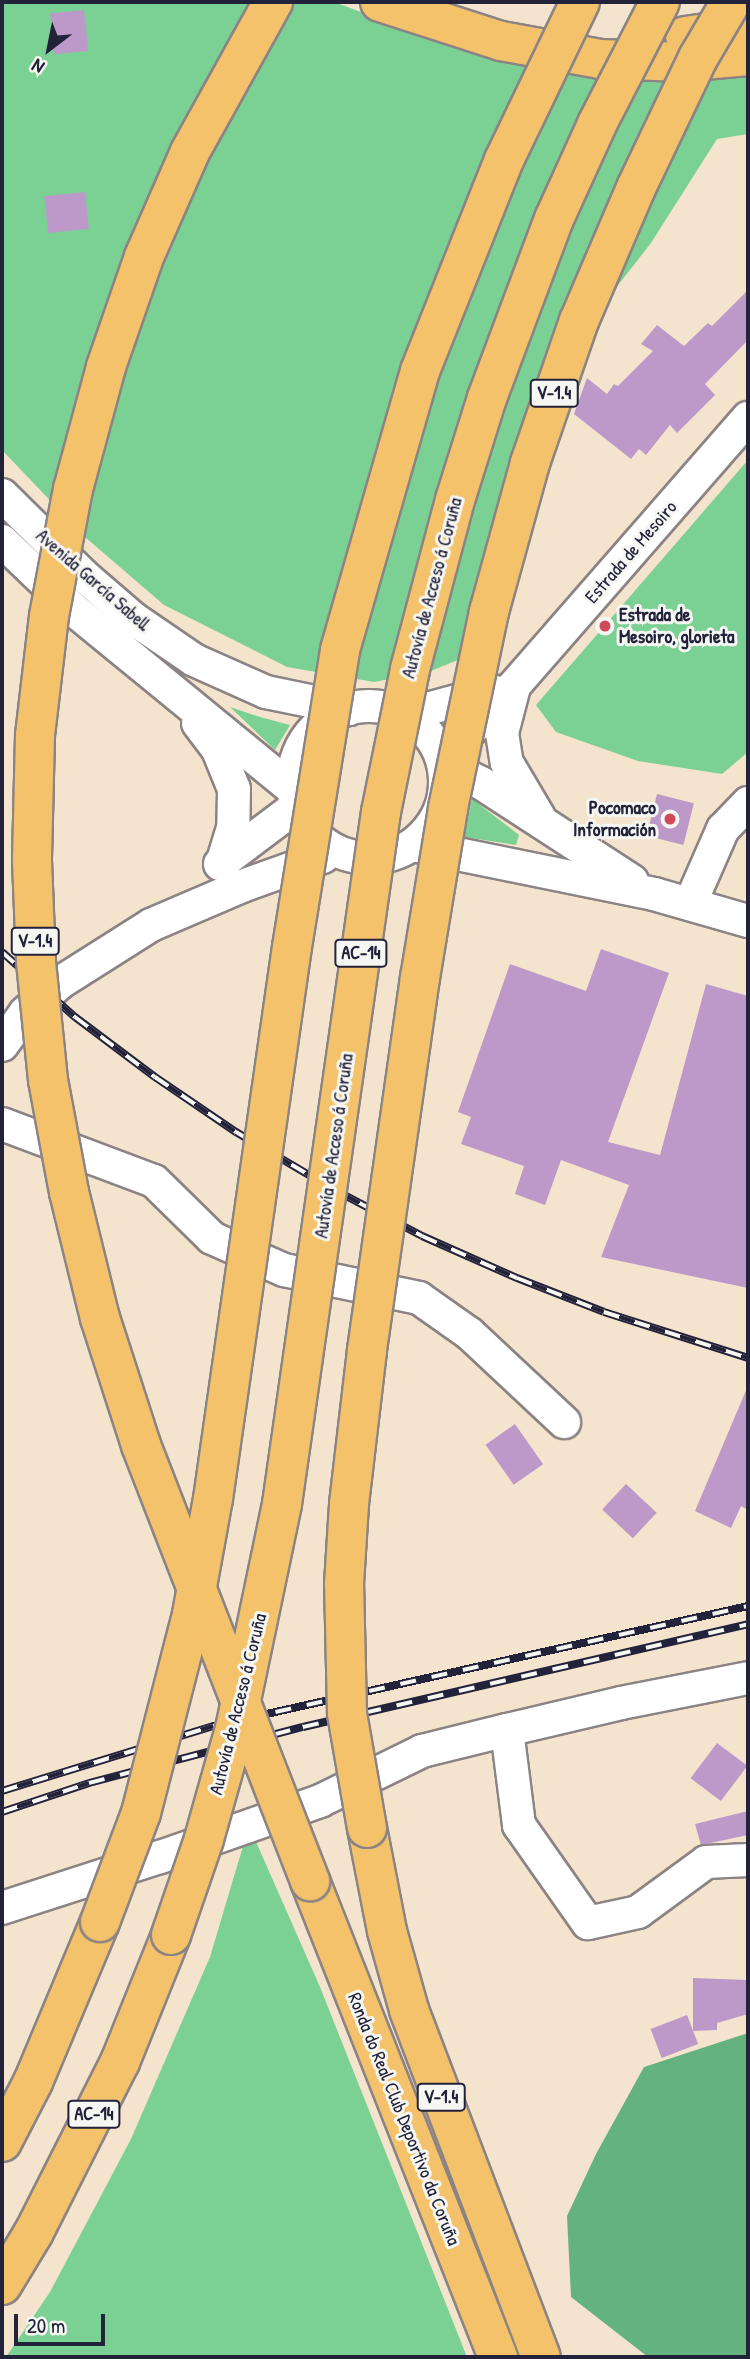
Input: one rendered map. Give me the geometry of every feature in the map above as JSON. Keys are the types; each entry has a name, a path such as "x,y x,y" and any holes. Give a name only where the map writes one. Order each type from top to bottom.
{"main road":[{"name":"Ronda do Real Club Deportivo da Coruña","path":"273,2 190,152 144,257 106,367 73,489 49,616 36,736 32,861 36,962 48,1080 69,1192 100,1318 141,1445 498,2357"},
{"path":"380,2 501,41 600,59 682,62 748,56"},
{"path":"458,2 531,24 612,35 680,37 748,27"},
{"path":"2,2142 33,2082 100,1922 141,1813 192,1614 213,1499 290,961 340,650 420,371 504,160 580,2"},
{"name":"Autovía de Acceso á Coruña","path":"2,2285 34,2232 120,2062 171,1935 204,1839 235,1729 282,1504 381,812 410,668 455,500 487,398 554,219 597,124 660,2"},
{"name":"V-1.4","path":"541,2357 409,2010 387,1931 347,1713 344,1584 349,1504 367,1350 414,1020 448,808 489,612 530,463 570,347 636,188 698,58 731,2"}],"street":[{"name":"Estrada de Mesoiro","path":"443,763 514,686 748,418"},
{"name":"Avenida García Sabell","path":"2,495 64,557 134,619 194,660 266,692 349,709"},
{"name":"Avenida García Sabell","path":"2,541 74,610 172,688 295,798"},
{"path":"345,854 325,844 308,827 295,798 294,769 307,740 329,718 349,709 431,708 514,686 502,733 508,764 545,826"},
{"path":"172,688 218,750 234,789 233,828 222,863"},
{"path":"150,925 242,886 325,856 345,854 368,858 392,855 413,845 429,829 441,810 445,788 443,763 434,742 421,726 404,714 384,708"},
{"path":"443,763 481,783 654,894"},
{"path":"2,1045 25,1013 61,982 150,925 295,798"},
{"path":"690,904 723,829 748,803"},
{"path":"413,845 654,894 748,921"},
{"path":"2,1124 154,1181 212,1238 284,1269 419,1298 470,1334 564,1422"},
{"path":"2,1908 320,1801 422,1751 621,1703 748,1678"},
{"path":"507,1730 519,1825 588,1923 638,1912 706,1862 748,1860"}],"green space":[{"path":"2,2 334,2 429,37 748,73 748,134 717,139 651,243 529,399 477,652 431,671 374,682 287,667 164,605 85,537 2,450"},
{"path":"748,460 748,752 722,774 638,761 556,732 536,705"},
{"path":"230,707 260,717 290,725 275,750"},
{"path":"472,799 519,835 516,845 464,837"},
{"path":"249,1826 320,1987 467,2357 6,2357 50,2292 131,2139 210,1957"},
{"path":"748,2033 748,2357 648,2357 571,2297 567,2216 596,2154 644,2067"}],"building":[{"path":"84,10 88,51 54,54 50,14"},
{"path":"85,192 89,229 48,233 44,196"},
{"path":"748,290 748,340 705,384 715,395 677,433 670,425 646,455 639,449 631,459 574,414 587,378 607,394 614,384 618,386 653,351 641,344 657,325 684,346 708,323 712,326"},
{"name":"Pocomaco Información","path":"657,794 694,803 683,845 647,836"},
{"path":"601,949 669,973 608,1142 660,1155 706,984 748,996 748,1288 601,1257 629,1185 561,1160 545,1205 515,1194 524,1166 461,1144 471,1117 458,1112 510,964 586,991"},
{"path":"747,1388 748,1510 741,1506 731,1528 695,1511"},
{"path":"515,1424 543,1464 514,1485 486,1445"},
{"path":"626,1484 657,1513 633,1538 602,1510"},
{"path":"717,1743 747,1766 721,1801 691,1778"},
{"path":"748,1811 748,1835 701,1845 695,1824"},
{"path":"693,1978 748,1980 748,2014 717,2023 717,2030 693,2031"},
{"path":"687,2015 698,2044 662,2058 651,2029"}],"railway":[{"path":"2,952 75,1017 155,1077 236,1132 331,1188 422,1236 517,1278 604,1312 748,1358"},
{"path":"2,1791 213,1726 748,1606"},
{"path":"2,1812 89,1783 303,1727 748,1624"}],"place":[{"name":"Estrada de Mesoiro, glorieta","path":"605,626"},
{"name":"Pocomaco Información","path":"670,819"}]}
